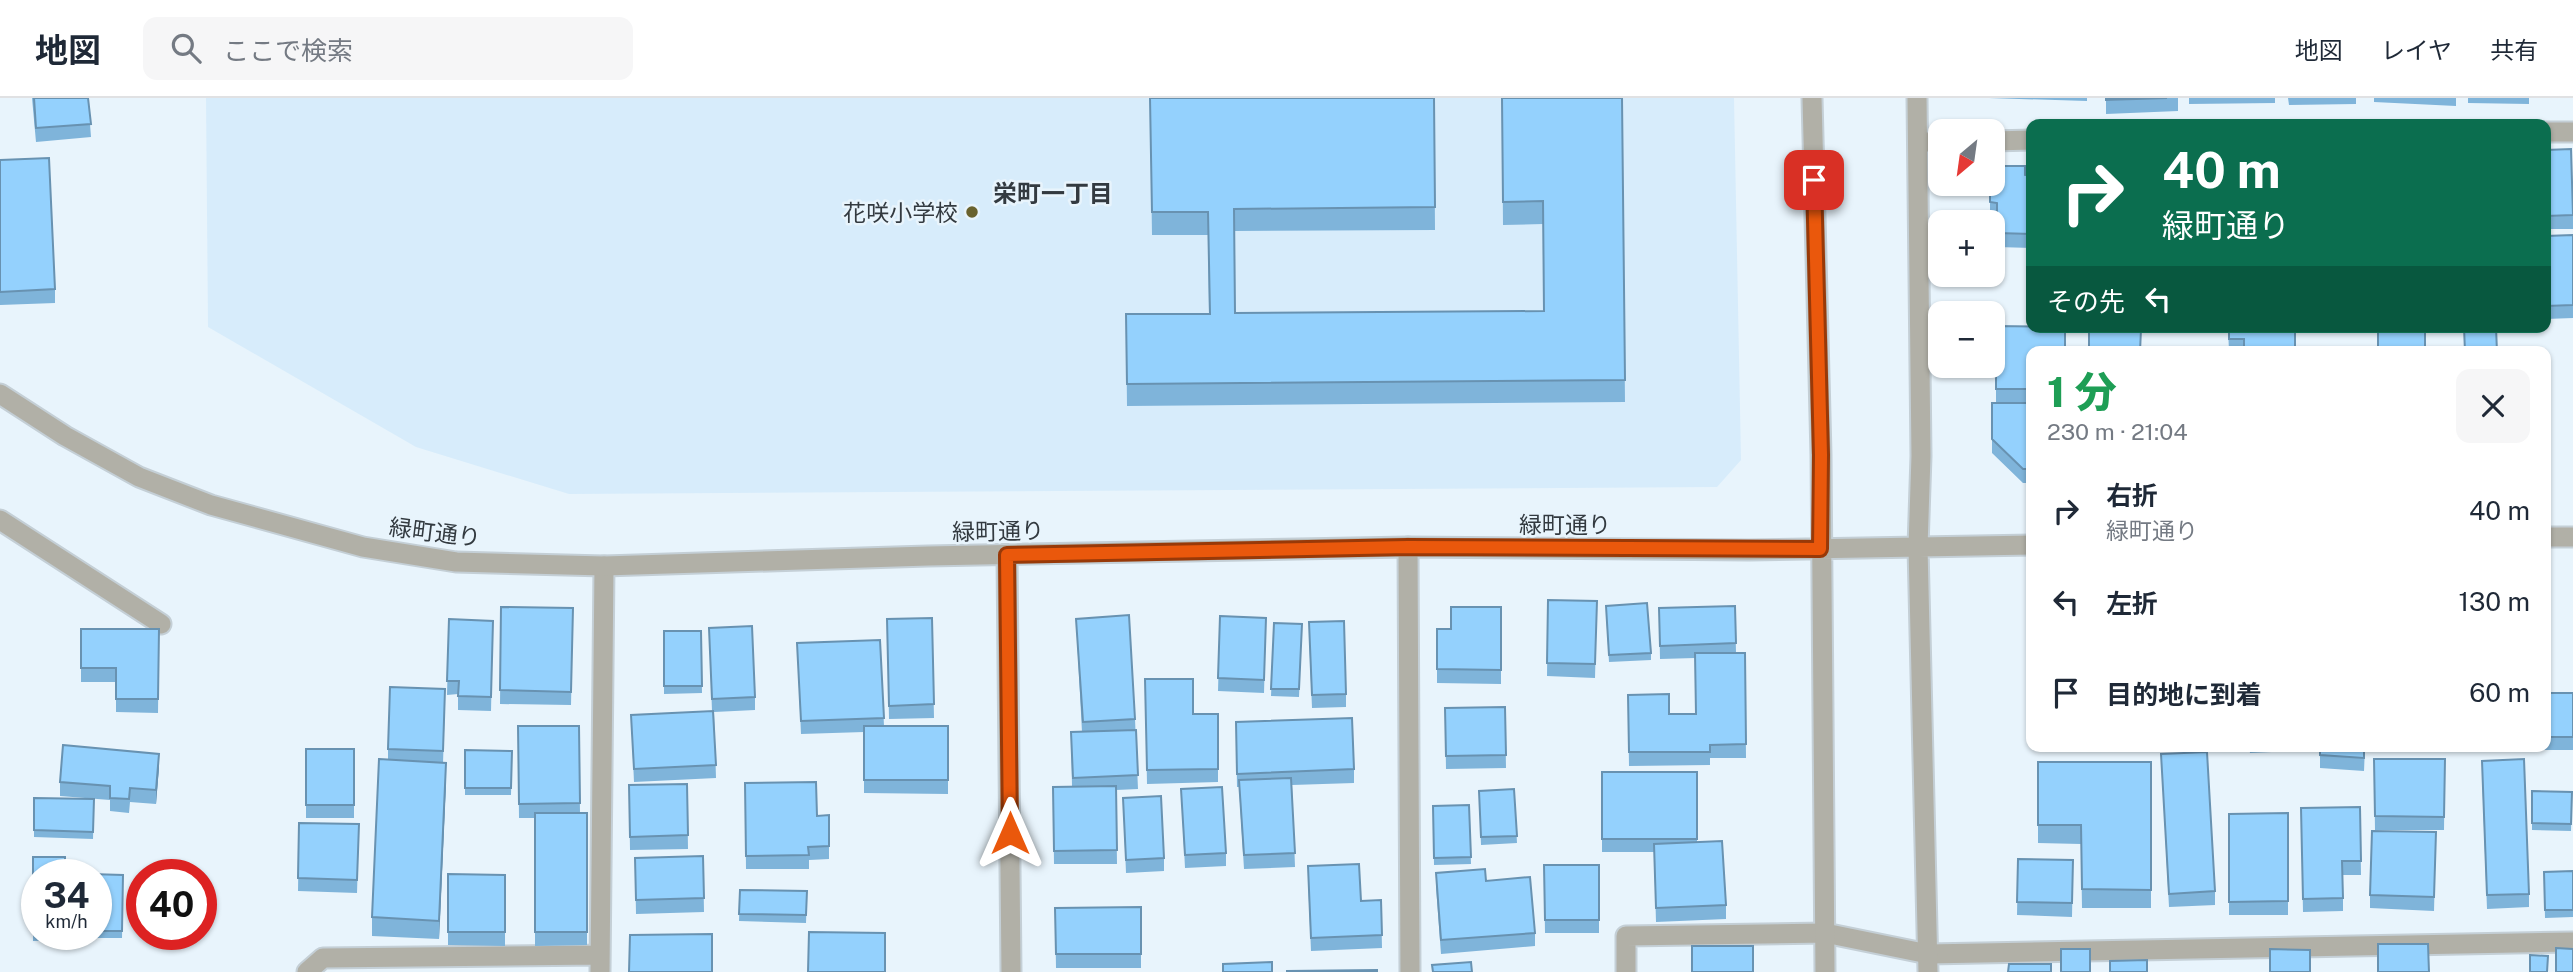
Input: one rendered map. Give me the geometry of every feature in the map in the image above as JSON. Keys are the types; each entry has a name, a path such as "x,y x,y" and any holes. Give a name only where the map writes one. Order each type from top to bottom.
{"street":[{"path":"1812,98 1821,455 1825,972"},
{"path":"1917,98 1921,456 1918,547 1928,963"},
{"path":"2551,132 2573,132"},
{"path":"2006,141 2026,140"},
{"path":"1918,142 1928,142"},
{"name":"緑町通り","path":"0,394 65,436 139,477 211,505 363,547 456,562 604,566 1408,547 1820,549 2026,545"},
{"path":"0,520 161,624"},
{"path":"2551,537 2573,537"},
{"path":"1408,547 1410,972"},
{"path":"1007,555 1011,972"},
{"path":"307,972 323,958 600,964 604,566"},
{"path":"1626,972 1626,936 1825,933 1928,963 2573,942"}],"shaded area":[{"name":"花咲小学校","path":"206,98 1734,98 1741,460 1717,487 569,494 416,447 208,327"}],"building":[{"path":"34,98 88,98 91,124 36,128"},
{"path":"1150,98 1434,98 1435,207 1234,209 1235,313 1544,311 1543,201 1503,202 1502,98 1622,98 1625,380 1127,384 1126,314 1210,314 1208,212 1152,212"},
{"path":"2106,98 2167,98 2106,100"},
{"path":"2571,149 2573,215 2551,216 2551,150"},
{"path":"49,158 55,289 0,292 0,160"},
{"path":"2006,166 2025,166 2026,234 2005,233 2005,210 1997,210 1997,203 1990,202 1990,196 2006,196"},
{"path":"2573,235 2573,305 2551,306 2551,236"},
{"path":"2005,326 2026,326 2026,333 2065,333 2065,346 2026,346 2026,389 1996,389 1996,378 2005,378"},
{"path":"2089,333 2141,333 2140,346 2089,346"},
{"path":"2229,333 2295,333 2295,346 2244,346 2244,339 2229,339"},
{"path":"2378,333 2425,333 2425,346 2378,346"},
{"path":"2464,333 2496,333 2497,346 2465,346"},
{"path":"1992,403 2026,403 2026,469 1992,439"},
{"path":"1548,600 1597,601 1595,664 1547,663"},
{"path":"1647,603 1651,653 1609,655 1606,606"},
{"path":"1735,606 1736,643 1660,646 1659,608"},
{"path":"501,607 573,608 571,692 500,690"},
{"path":"1451,607 1501,607 1501,670 1437,669 1437,629 1451,629"},
{"path":"1129,615 1135,719 1083,722 1076,619"},
{"path":"1220,616 1266,618 1264,680 1218,678"},
{"path":"932,618 934,704 889,706 887,619"},
{"path":"449,619 493,621 491,697 458,696 459,681 447,681"},
{"path":"1344,621 1346,694 1312,695 1309,622"},
{"path":"1274,623 1302,624 1299,689 1271,689"},
{"path":"752,626 755,697 712,699 709,628"},
{"path":"81,629 159,629 158,699 116,699 116,668 81,668"},
{"path":"664,631 701,631 702,686 664,686"},
{"path":"880,640 884,718 801,721 797,643"},
{"path":"1695,653 1745,653 1746,744 1710,745 1710,752 1629,752 1628,695 1669,694 1669,714 1696,714"},
{"path":"1145,679 1193,679 1193,714 1218,714 1218,769 1147,770"},
{"path":"390,687 445,689 443,751 388,749"},
{"path":"2551,693 2573,693 2573,737 2551,737"},
{"path":"1505,707 1506,755 1446,756 1445,708"},
{"path":"713,711 716,765 634,769 631,715"},
{"path":"1352,718 1354,769 1237,774 1236,722"},
{"path":"518,726 579,726 580,803 519,804"},
{"path":"864,726 948,726 948,780 864,780"},
{"path":"1136,730 1138,775 1073,778 1071,732"},
{"path":"63,745 159,754 156,790 130,788 129,799 110,798 110,786 60,782"},
{"path":"306,749 354,749 354,805 306,805"},
{"path":"465,750 512,751 511,788 465,788"},
{"path":"2207,752 2215,891 2169,894 2161,754"},
{"path":"2320,752 2364,752 2364,758 2320,755"},
{"path":"379,759 446,763 439,921 372,917"},
{"path":"2374,759 2445,759 2444,817 2375,816"},
{"path":"2524,759 2529,894 2487,895 2482,761"},
{"path":"2038,762 2151,762 2151,890 2082,889 2081,825 2038,825"},
{"path":"1602,772 1697,772 1697,839 1602,839"},
{"path":"1291,778 1295,853 1244,855 1239,780"},
{"path":"816,782 817,816 829,815 829,846 808,847 809,855 746,856 745,783"},
{"path":"687,784 688,835 630,837 629,785"},
{"path":"1116,786 1117,850 1054,851 1053,787"},
{"path":"1222,787 1226,853 1185,855 1181,789"},
{"path":"1514,789 1517,836 1481,837 1479,791"},
{"path":"2532,791 2572,792 2571,824 2532,823"},
{"path":"1161,796 1164,858 1126,860 1123,798"},
{"path":"34,798 94,799 93,832 34,830"},
{"path":"1469,805 1471,857 1434,858 1433,806"},
{"path":"2360,807 2361,861 2342,861 2343,898 2303,899 2301,808"},
{"path":"535,813 587,813 587,932 535,932"},
{"path":"2288,813 2288,901 2229,902 2229,814"},
{"path":"299,823 359,824 357,880 298,878"},
{"path":"2372,831 2436,832 2434,897 2370,895"},
{"path":"1722,841 1726,905 1656,908 1654,844"},
{"path":"703,856 704,898 636,900 635,858"},
{"path":"33,857 65,857 65,859"},
{"path":"2018,859 2073,860 2072,903 2017,902"},
{"path":"1359,864 1361,901 1381,900 1382,935 1311,938 1308,866"},
{"path":"1544,865 1599,865 1599,920 1545,920"},
{"path":"1485,869 1486,881 1530,877 1535,933 1441,940 1436,873"},
{"path":"2573,871 2573,910 2545,910 2544,872"},
{"path":"448,874 505,875 505,932 448,932"},
{"path":"112,875 123,875 122,931 112,931"},
{"path":"740,890 807,891 806,915 739,914"},
{"path":"1141,907 1141,954 1056,954 1055,908"},
{"path":"809,932 885,933 885,972 808,972"},
{"path":"712,934 712,972 629,972 630,935"},
{"path":"2378,944 2428,944 2429,972 2378,972"},
{"path":"1692,946 1753,946 1753,972 1692,972"},
{"path":"2556,948 2573,949 2573,972 2556,972"},
{"path":"2061,949 2090,949 2090,972 2061,972"},
{"path":"2270,949 2310,950 2310,972 2270,972"},
{"path":"2530,955 2548,956 2547,972 2530,972"},
{"path":"2147,960 2147,972 2110,972 2110,961"},
{"path":"1272,962 1272,972 1223,972 1223,964"},
{"path":"1471,962 1472,972 1433,972 1432,965"},
{"path":"2009,964 2051,964 2051,972 2008,972"},
{"path":"1287,971 1377,972 1287,972"}],"place":[{"name":"花咲小学校","path":"972,212"}],"district":[{"name":"栄町一丁目","path":"1053,193"}],"route":[{"path":"1010,833 1007,555 1408,547 1820,549 1821,455 1814,180"}]}
